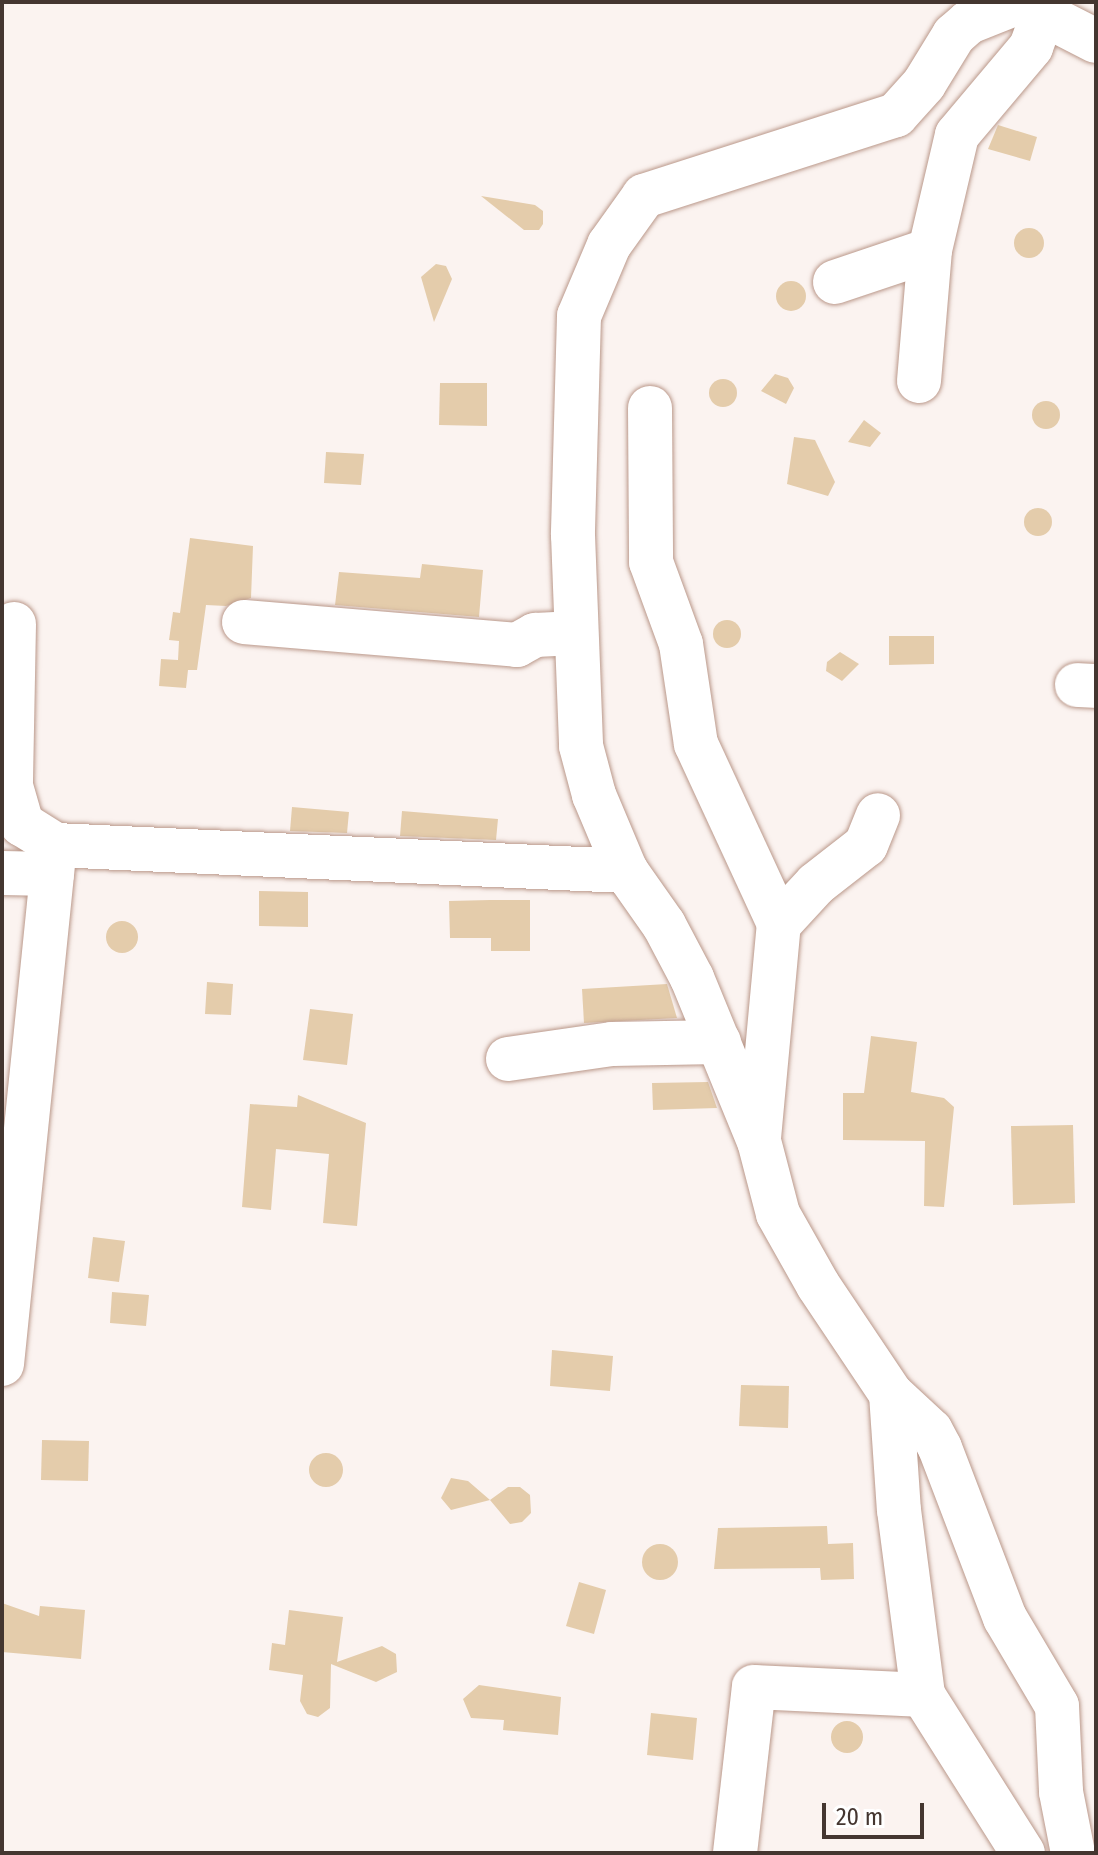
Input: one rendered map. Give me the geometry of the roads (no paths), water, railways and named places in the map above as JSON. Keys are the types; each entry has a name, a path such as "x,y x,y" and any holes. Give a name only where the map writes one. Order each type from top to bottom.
{"street":[{"path":"919,381 930,250 957,135 1014,72 1034,6"},
{"path":"1073,1853 1061,1792 1057,1706 1017,1646 935,1439 891,1394 818,1285 778,1214 759,1141 719,1042 664,925 626,871 581,746 573,535 579,316 609,245 644,196 896,115 924,84 932,64 961,29 1034,6 1096,41"},
{"path":"835,282 930,250"},
{"path":"650,408 651,562 681,644 696,744 779,924 759,1141"},
{"path":"244,622 517,645 535,635 576,633"},
{"path":"2,1364 54,859 22,824 11,786 14,624"},
{"path":"779,924 816,884 866,845 878,815"},
{"path":"2,873 54,859 626,871"},
{"path":"508,1059 612,1044 719,1042"},
{"path":"891,1394 899,1510 923,1695 1023,1853"},
{"path":"735,1853 754,1687 923,1695"}]}
